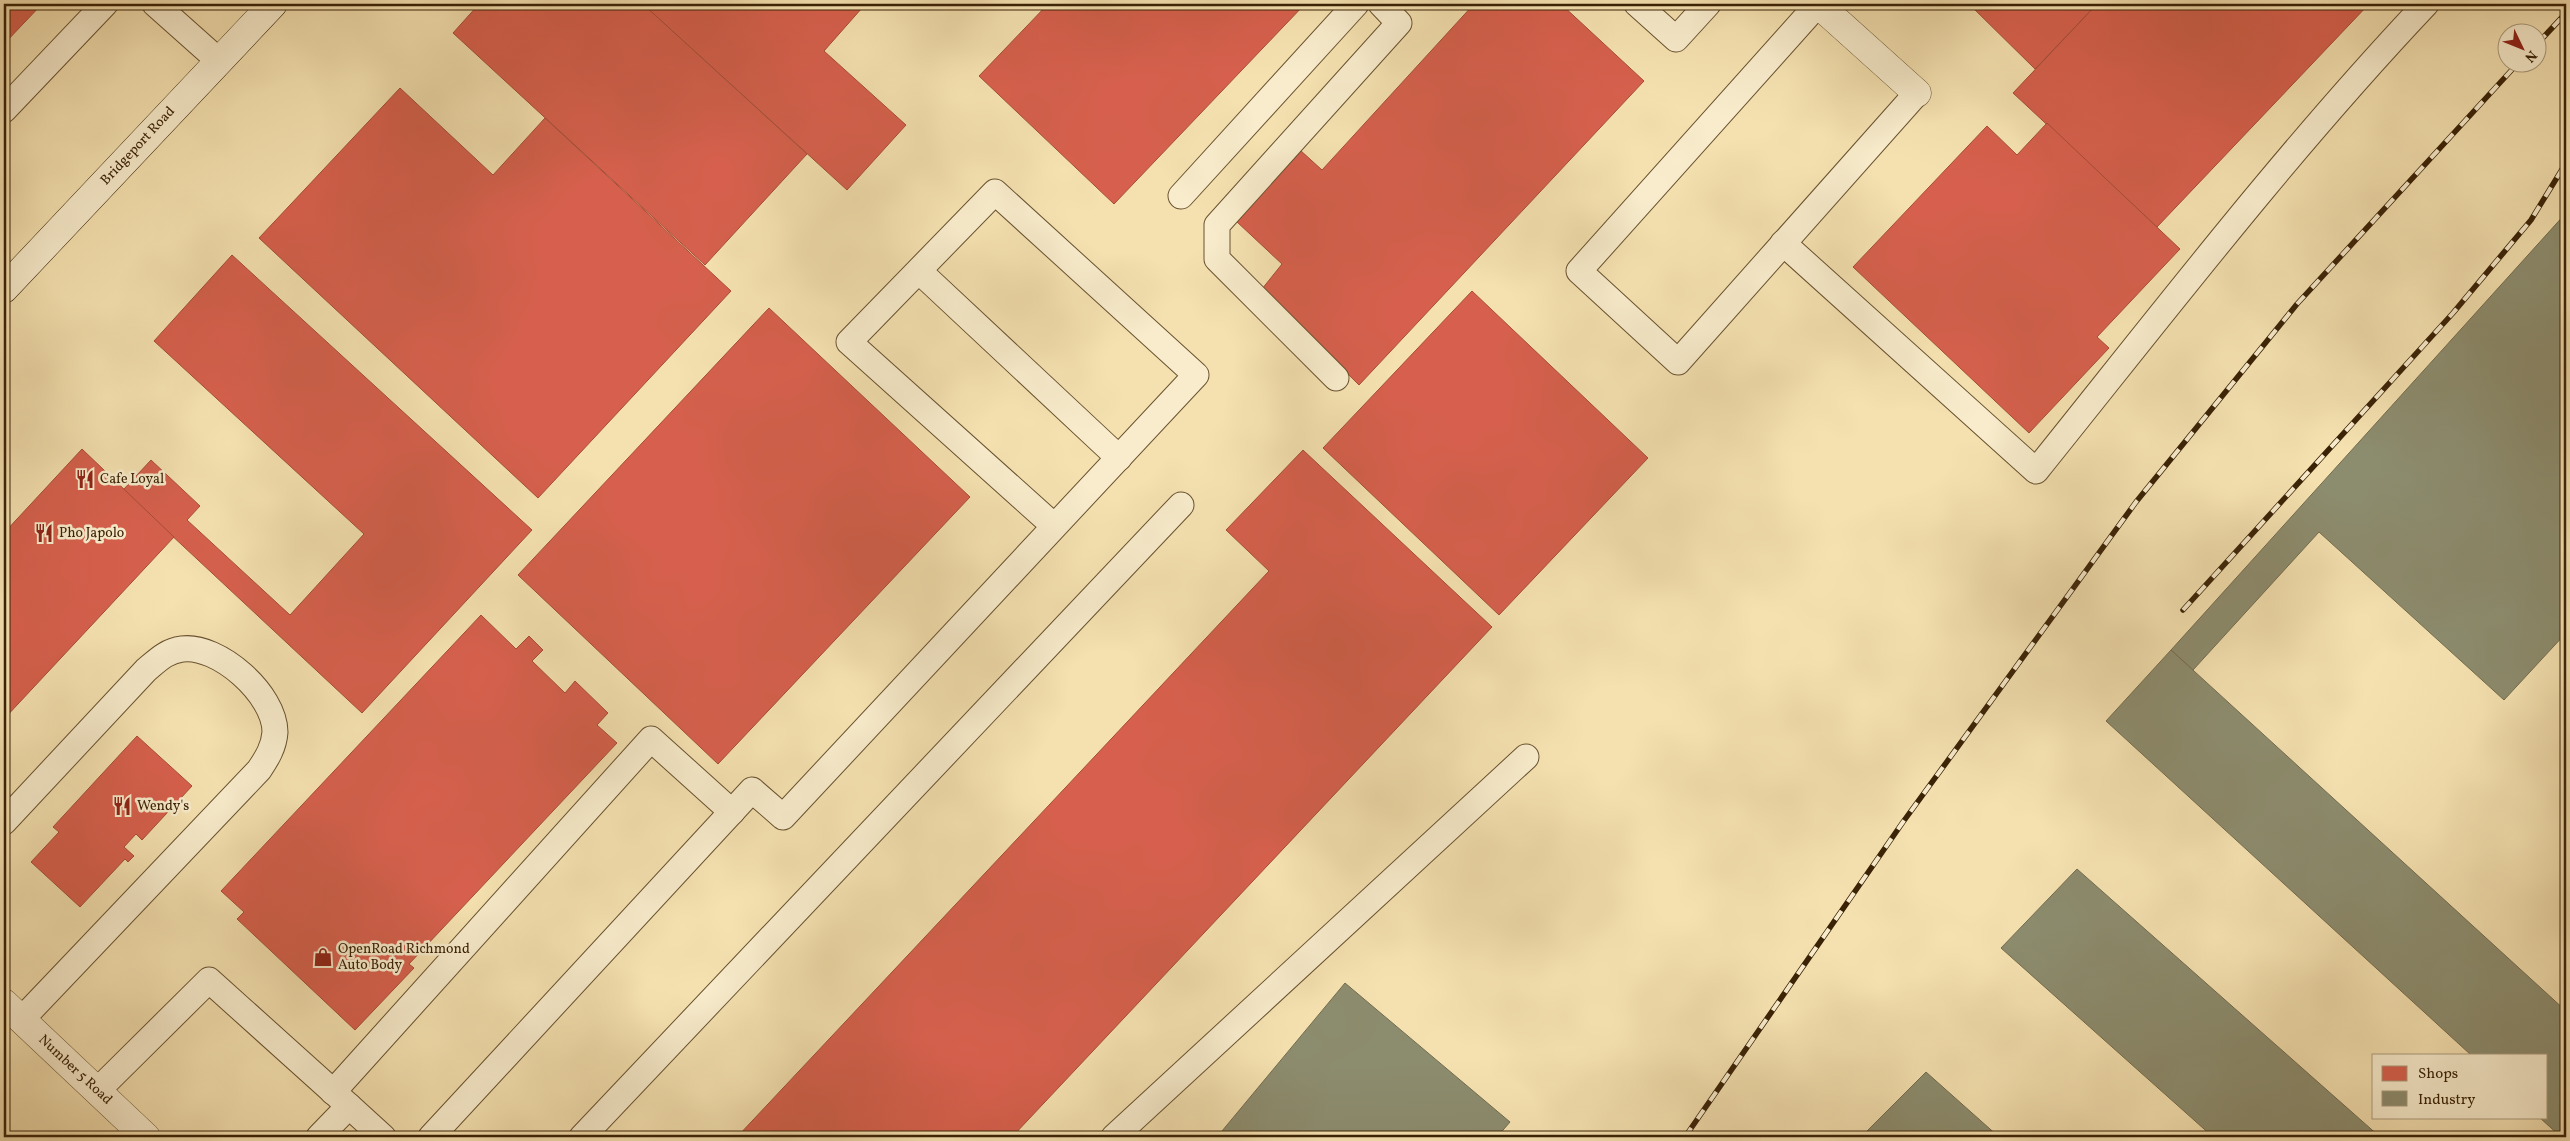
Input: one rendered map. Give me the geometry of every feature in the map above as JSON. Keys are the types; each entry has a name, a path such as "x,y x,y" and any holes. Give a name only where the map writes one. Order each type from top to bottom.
{"main road":[{"name":"Bridgeport Road","path":"4,289 273,4"},
{"path":"1818,4 1917,93"},
{"name":"Number 5 Road","path":"12,1012 97,1091 140,1135"}],"lane":[{"path":"4,110 105,4"},
{"path":"155,4 219,61"},
{"path":"1181,196 1356,4"},
{"path":"1336,378 1217,259 1217,224 1399,23 1381,4"},
{"path":"1637,4 1676,39 1708,4"},
{"path":"1818,4 1579,271 1678,362 1917,93"},
{"path":"1783,243 2036,471 2243,215 2368,65 2426,4"},
{"path":"431,1137 752,790 783,817 1196,375 995,192 849,342 1054,526"},
{"path":"918,271 1119,458"},
{"path":"582,1137 1181,505"},
{"path":"4,822 146,670 163,655 182,649 203,650 221,657 256,689 269,708 275,731 272,752 259,770 12,1012"},
{"path":"319,1137 341,1099 651,739 732,812"},
{"path":"1114,1137 1526,756"},
{"path":"97,1091 209,980 383,1137"}],"building: Shops":[{"path":"4,4 42,4 4,44"},
{"path":"479,4 643,4 807,154 705,265 453,33"},
{"path":"643,4 857,4 862,8 824,51 906,125 847,190"},
{"path":"1048,4 1305,4 1114,204 979,76"},
{"path":"1474,4 1561,4 1644,81 1359,385 1262,289 1282,264 1236,221 1300,150 1322,170"},
{"path":"1969,4 2097,4 2035,69"},
{"path":"2097,4 2369,4 2157,227 2013,93"},
{"path":"400,88 493,175 545,118 731,291 538,498 259,238"},
{"path":"2047,123 2180,249 2097,337 2109,348 2029,433 1853,267 1987,126 2017,155"},
{"path":"232,255 532,530 362,713 123,490 151,460 200,506 187,520 290,615 364,534 154,341"},
{"path":"1472,291 1648,458 1499,615 1323,448"},
{"path":"769,308 970,497 718,764 518,575"},
{"path":"82,449 174,537 4,719 4,533"},
{"path":"1303,450 1492,627 1012,1137 737,1137 1269,571 1226,530"},
{"path":"481,615 516,649 529,636 543,650 532,661 565,693 575,681 608,713 597,725 617,743 409,964 414,968 355,1030 237,919 244,912 221,891"},
{"name":"Wendy's","path":"137,736 192,786 142,840 136,834 124,847 134,856 128,862 125,859 80,907 31,862 59,832 53,827"}],"building: Industry":[{"path":"2566,213 2566,633 2504,700 2319,532 2193,670 2171,650"},
{"path":"2171,650 2566,1011 2566,1137 2561,1137 2540,1118 2548,1118 2548,1054 2470,1054 2106,721"},
{"path":"2077,869 2380,1137 2213,1137 2001,948"},
{"path":"1345,983 1510,1122 1497,1137 1217,1137"},
{"path":"1926,1072 1999,1137 1861,1137"}],"railway":[{"path":"2548,32 2566,13"},
{"path":"1685,1137 1903,822 2136,502 2297,304 2510,72"},
{"path":"2183,610 2453,313 2531,220 2566,163"}],"place":[{"name":"Cafe Loyal","path":"85,479"},
{"name":"Pho Japolo","path":"44,533"},
{"name":"Wendy's","path":"122,806"},
{"name":"OpenRoad Richmond Auto Body","path":"323,957"}]}
